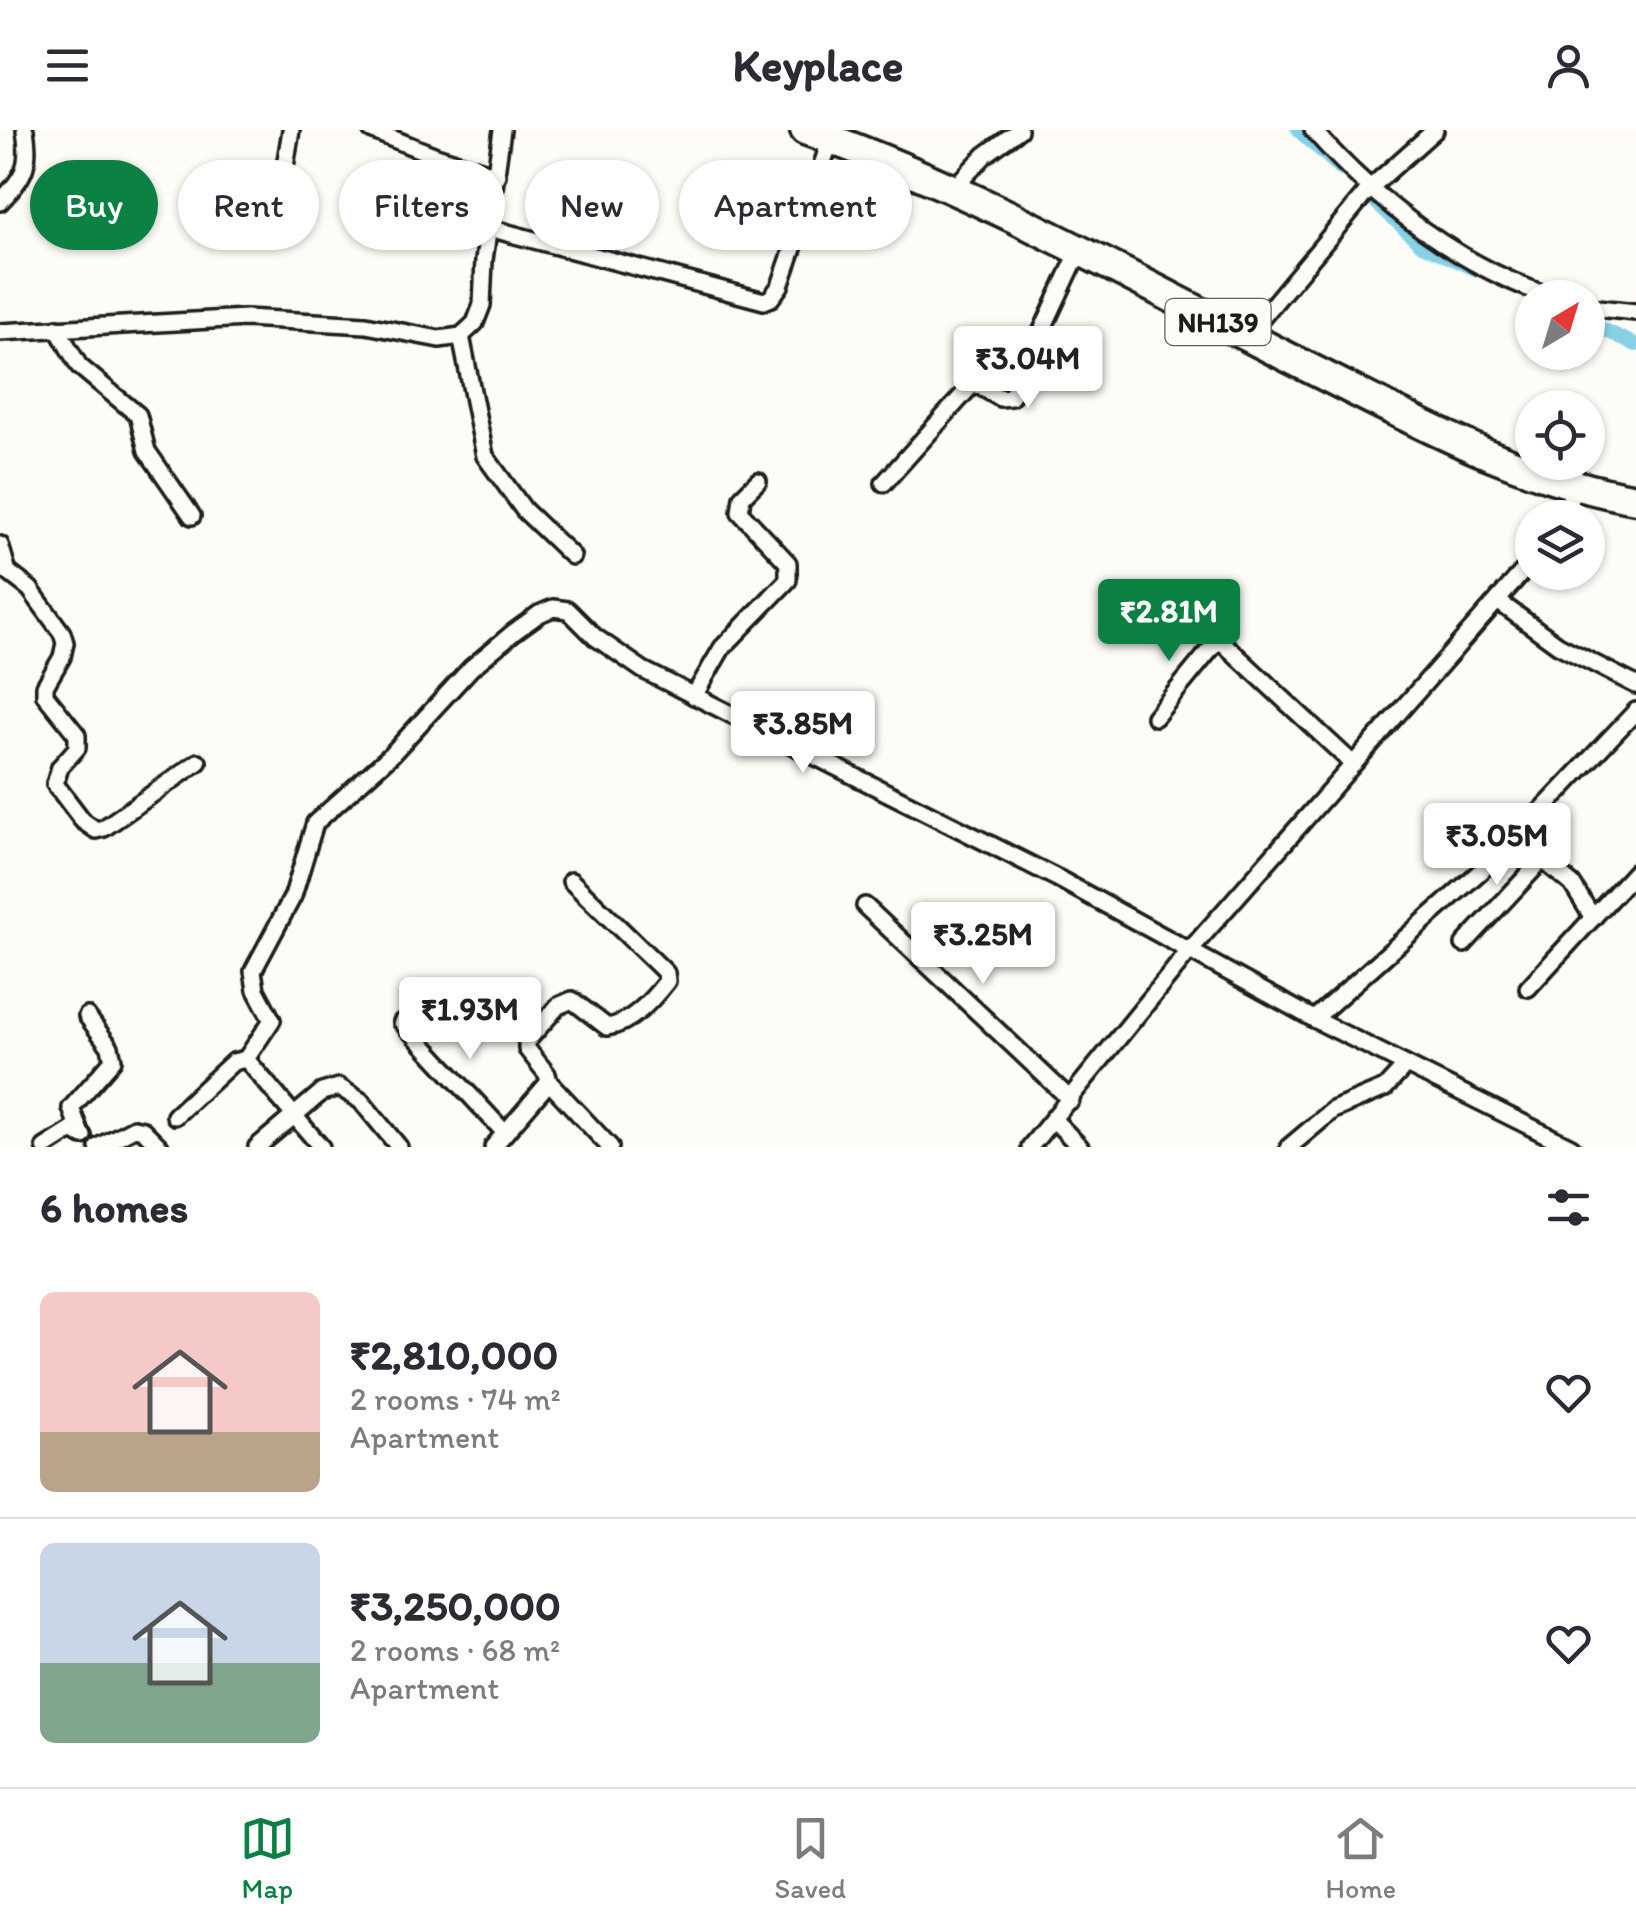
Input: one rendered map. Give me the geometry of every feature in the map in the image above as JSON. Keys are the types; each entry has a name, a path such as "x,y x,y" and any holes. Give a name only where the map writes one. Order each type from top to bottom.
{"highway":[{"name":"NH139","path":"826,133 962,179 1464,446 1636,500"},
{"name":"NH139","path":"826,133 942,183 1515,453"},
{"name":"NH139","path":"1574,480 1636,487"}],"street":[{"path":"0,202 21,182 26,164 26,130"},
{"path":"286,160 291,130"},
{"path":"371,130 449,160"},
{"path":"499,160 502,130"},
{"path":"962,179 1018,130"},
{"path":"1313,130 1370,188 1451,249 1517,280"},
{"path":"1250,331 1370,188 1435,130"},
{"path":"505,232 764,300 771,298 780,286 826,133"},
{"path":"0,180 21,182"},
{"path":"884,483 971,386 978,385 1000,398 1011,397 1080,249"},
{"path":"0,332 246,318 366,325 439,339 462,336 475,324 482,305 487,250"},
{"path":"1605,309 1636,312"},
{"path":"56,328 80,366 138,415 148,452 192,516"},
{"path":"462,336 485,456 524,510 572,556"},
{"path":"694,696 722,648 788,580 788,563 740,512 742,496 758,481"},
{"path":"1570,500 1578,482"},
{"path":"0,546 4,574 30,589 65,643 45,694 77,735 77,748 60,768 56,784 82,822 96,830 104,828 198,762"},
{"path":"1030,1147 1190,950 1515,582"},
{"path":"1179,602 1352,763"},
{"path":"1498,602 1567,650 1636,686"},
{"path":"175,1116 233,1062 246,1059 272,1020 256,990 253,972 293,896 314,823 391,756 447,692 514,632 553,608 568,610 594,637 643,670 1058,878 1314,1019 1571,1147"},
{"path":"1155,717 1219,639"},
{"path":"1314,1019 1516,838 1636,711"},
{"path":"1516,838 1572,884 1592,918"},
{"path":"1464,944 1542,860"},
{"path":"1528,988 1636,871"},
{"path":"572,881 666,973 667,981 628,1021 618,1026 607,1027 572,1000 558,1006 527,1041 527,1049 549,1082 610,1147"},
{"path":"865,906 1070,1100"},
{"path":"87,1016 110,1047 113,1060 71,1108 80,1132 96,1147 134,1128 143,1130 160,1147"},
{"path":"402,1022 506,1133"},
{"path":"246,1059 321,1147"},
{"path":"1289,1147 1333,1110 1385,1088 1406,1064"},
{"path":"493,1147 549,1082"},
{"path":"257,1147 322,1092 339,1087 361,1101 399,1147"},
{"path":"1054,1120 1080,1147"},
{"path":"45,1147 66,1132 80,1132"}],"waterway":[{"path":"1298,130 1342,170"},
{"path":"1368,195 1422,245 1477,270"},
{"path":"1605,330 1636,345"}]}
